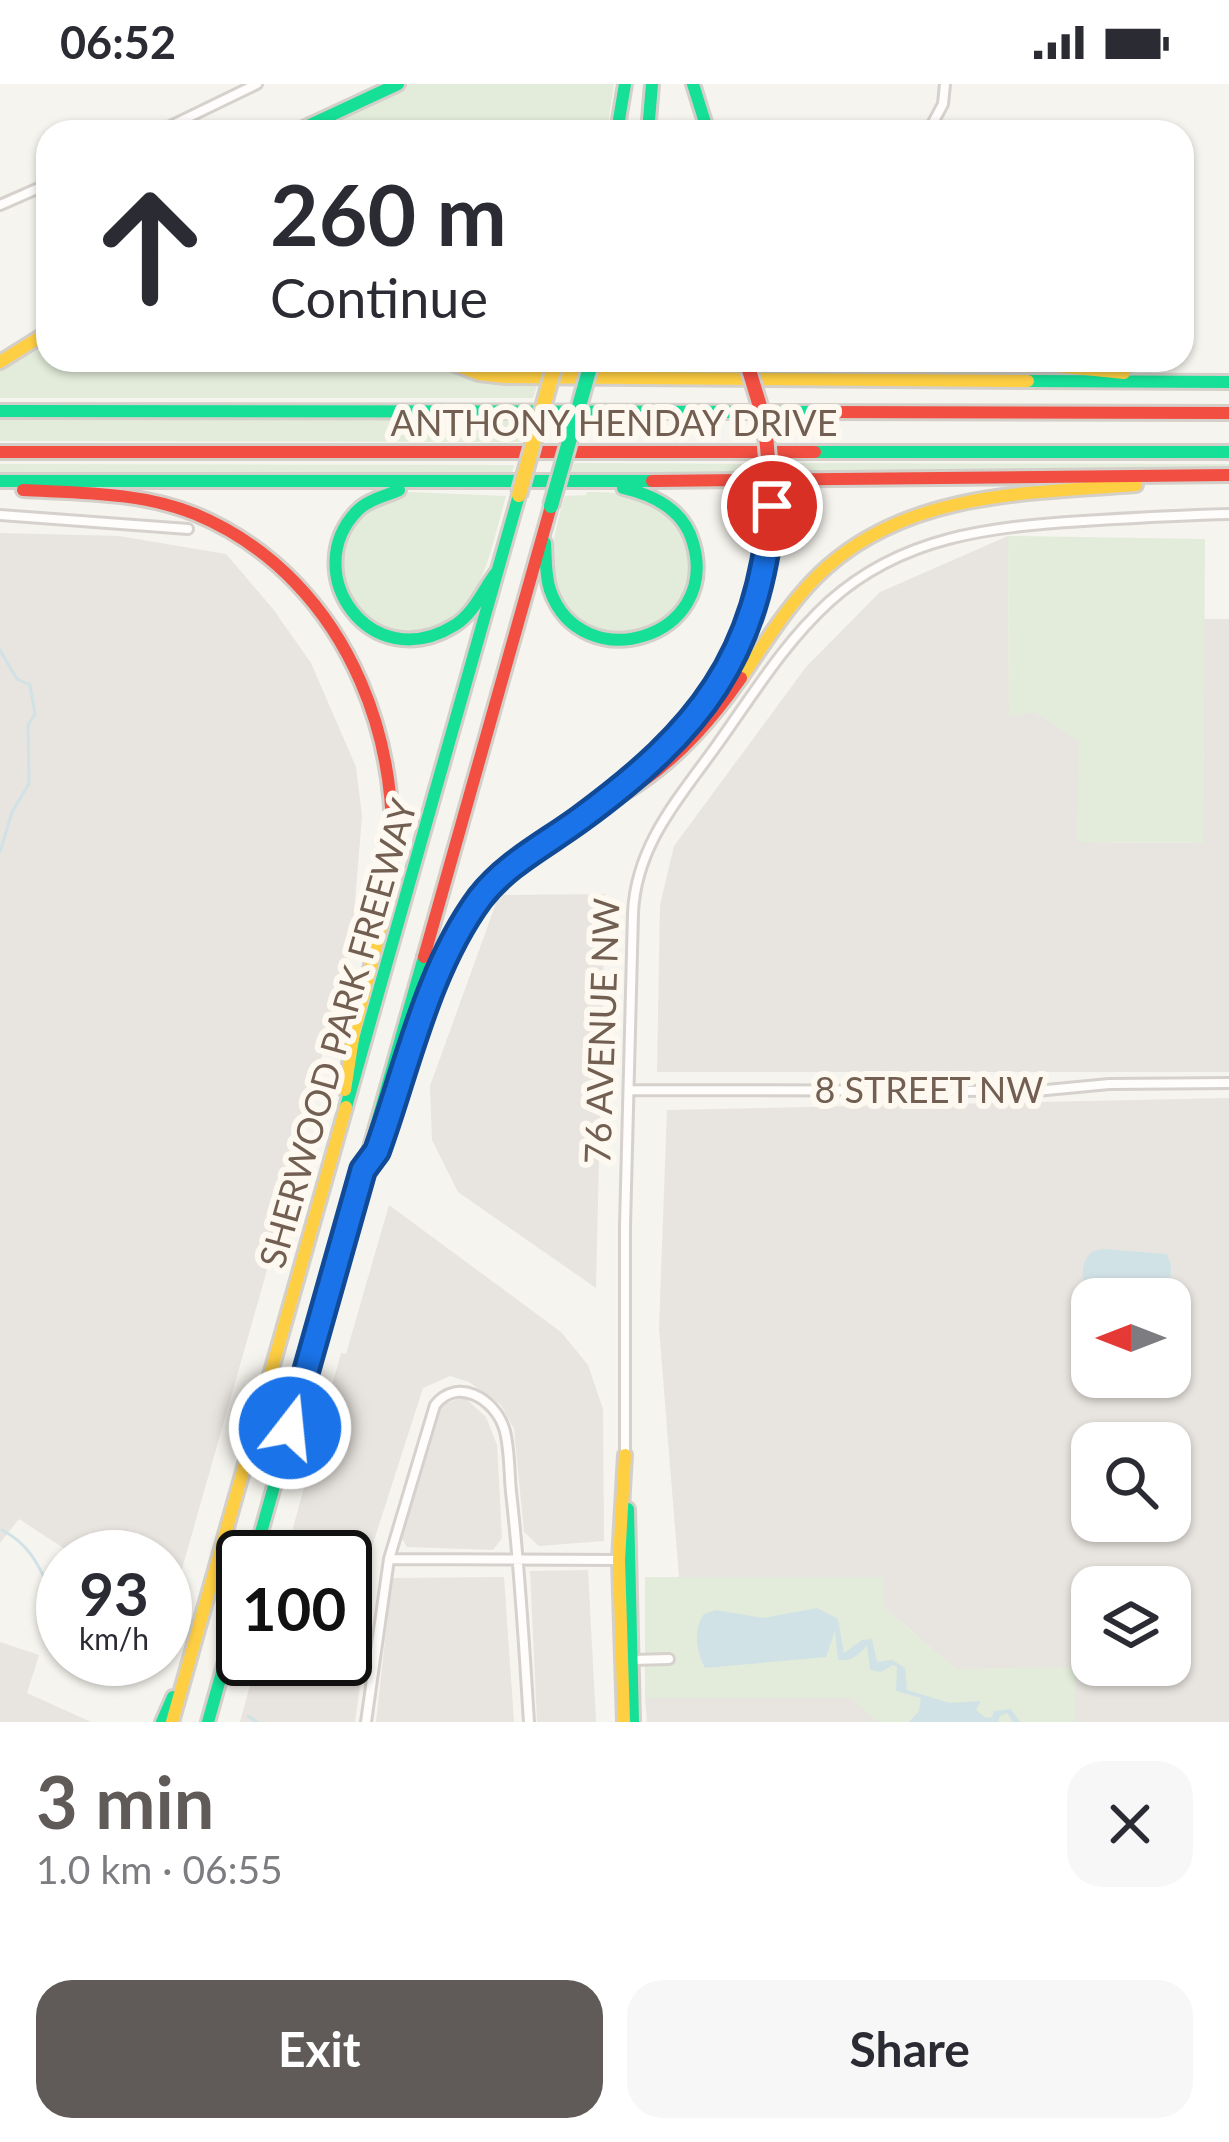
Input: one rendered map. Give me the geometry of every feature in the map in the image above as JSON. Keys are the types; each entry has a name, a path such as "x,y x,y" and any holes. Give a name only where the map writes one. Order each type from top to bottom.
{"main road":[{"path":"321,120 398,84"},
{"path":"619,120 625,84"},
{"path":"649,120 652,84"},
{"path":"692,84 704,120"},
{"path":"0,362 36,340"},
{"path":"473,372 505,377 1221,382"},
{"name":"SHERWOOD PARK FREEWAY","path":"172,1722 553,372"},
{"name":"SHERWOOD PARK FREEWAY","path":"262,1530 589,372"},
{"path":"363,1170 377,1151 436,983 462,926 497,879 660,755 714,690 752,614 764,569 772,506 765,423 750,372"},
{"path":"1120,372 1221,382"},
{"name":"ANTHONY HENDAY DRIVE","path":"0,411 1229,413"},
{"name":"ANTHONY HENDAY DRIVE","path":"0,452 1229,452"},
{"path":"555,837 627,794 679,752 720,707 803,591 838,556 882,526 924,509 965,500 1224,475"},
{"path":"0,485 1224,475"},
{"path":"545,526 548,584 570,620 591,634 618,641 646,638 672,624 697,584 698,553 689,530 665,503 607,483"},
{"path":"428,484 378,496 345,525 333,569 341,596 355,618 389,638 436,636 466,616 500,569"},
{"path":"0,485 147,500 213,522 256,548 296,584 353,664 388,761 395,836 389,899 346,1076 343,1120"},
{"name":"76 AVENUE NW","path":"624,1722 625,1455"},
{"name":"76 AVENUE NW","path":"625,1561 633,1722"},
{"path":"162,1722 193,1654"},
{"path":"211,1722 218,1686"}],"street":[{"path":"183,120 257,84"},
{"path":"934,120 943,104 945,84"},
{"path":"0,206 36,190"},
{"name":"76 AVENUE NW","path":"625,1455 634,894 657,828 784,651 831,600 902,554 972,531 1229,514"},
{"path":"0,515 188,529"},
{"name":"8 STREET NW","path":"629,1090 1036,1091 1109,1084 1229,1083"},
{"path":"366,1722 389,1559 437,1402 446,1393 464,1390 490,1407 504,1427 529,1722"},
{"path":"389,1559 625,1561"},
{"path":"633,1660 668,1659"}],"shaded area":[{"path":"0,533 119,536 226,554 311,663 356,767 362,816 352,938 269,1263 192,1534 192,1530 36,1530 19,1519 0,1543"},
{"path":"1008,536 1009,716 1034,712 1080,741 1078,842 1203,843 1204,619 1229,619 1229,1072 657,1072 660,905 674,846 806,667 880,592"},
{"path":"605,894 596,1288 458,1192 432,1140 430,1086 499,895"},
{"path":"1229,1098 1229,1722 1075,1722 1074,1686 1191,1686 1191,1566 1071,1566 1071,1668 955,1669 884,1607 883,1577 679,1577 659,1328 667,1110"},
{"path":"389,1205 561,1332 588,1365 603,1409 604,1541 539,1546 524,1532 514,1429 501,1405 469,1382 450,1376 423,1388 372,1547 372,1530 292,1530 341,1353 346,1354"},
{"path":"1093,1251 1167,1254 1170,1278 1084,1278 1084,1265"},
{"path":"464,1397 486,1417 497,1445 502,1538 493,1550 407,1547 401,1537 441,1405"},
{"path":"588,1570 596,1722 537,1722 530,1571"},
{"path":"504,1577 514,1722 376,1722 392,1578"},
{"path":"817,1608 838,1619 844,1653 872,1639 877,1662 892,1660 905,1668 907,1690 950,1703 981,1701 976,1710 986,1718 994,1711 1011,1709 1020,1722 1013,1722 1007,1713 998,1722 909,1722 919,1711 921,1698 896,1691 897,1667 870,1670 867,1646 852,1659 838,1660 835,1631 826,1657 705,1668 697,1641 704,1614 716,1610 763,1618"},
{"path":"0,1642 36,1654 27,1693 91,1722 0,1722"},
{"path":"250,1686 360,1686 355,1722 240,1722"},
{"path":"645,1698 853,1698 877,1722 647,1722"}],"green space":[{"path":"407,84 614,84 609,120 329,120"},
{"path":"36,348 36,372 461,372 477,379 538,383 533,398 0,398 0,369"},
{"path":"1062,372 1083,375 799,374"},
{"path":"0,419 527,419 521,442 0,441"},
{"path":"574,463 764,464 765,478 570,478"},
{"path":"779,463 1229,464 1229,469 780,478"},
{"path":"0,464 514,465 511,477 0,476"},
{"path":"408,492 506,496 472,597 433,633 402,636 374,624 352,601 340,571 343,540 365,512"},
{"path":"587,492 650,502 671,517 684,536 690,556 682,597 669,614 649,627 625,634 594,629 570,609 556,582 553,554 565,496"},
{"path":"1008,536 1205,539 1203,843 1077,842 1079,741 1034,712 1009,717"},
{"path":"645,1577 884,1577 884,1607 955,1669 1071,1667 1075,1722 877,1722 852,1698 645,1698"}],"waterway":[{"path":"0,650 17,679 30,685 35,714 28,725 29,784 12,812 0,852"},
{"path":"2,1530 36,1563"},
{"path":"248,1716 257,1722"}],"traffic: fast":[{"path":"321,120 398,84"},
{"path":"619,120 625,84"},
{"path":"649,120 652,84"},
{"path":"693,84 704,120"},
{"path":"551,506 589,372"},
{"path":"1028,381 1229,382"},
{"path":"0,411 817,412"},
{"path":"815,452 1229,452"},
{"path":"0,481 652,481"},
{"path":"545,543 550,590 566,617 589,634 616,640 644,636 668,624 687,603 696,576 693,543 675,513 646,495 623,488"},
{"path":"399,490 357,511 341,536 335,562 340,588 352,611 371,628 396,638 424,638 455,625 473,608 496,573"},
{"path":"346,1107 519,495"},
{"path":"262,1530 424,957"},
{"path":"628,1509 633,1722"},
{"path":"208,1722 218,1686"},
{"path":"162,1722 173,1697"}],"traffic: slow":[{"path":"0,362 36,340"},
{"path":"474,372 505,377 1028,381"},
{"path":"519,495 553,372"},
{"path":"1114,372 1124,373"},
{"path":"741,678 814,579 860,542 896,524 973,501 1136,485"},
{"path":"636,776 692,716 731,654 757,586 772,506"},
{"path":"345,1090 354,1032 383,919"},
{"path":"172,1722 346,1107"},
{"path":"624,1722 619,1560 625,1455"}],"traffic: jam":[{"path":"750,372 765,423 772,506"},
{"path":"817,412 1229,413"},
{"path":"0,452 815,452"},
{"path":"652,481 1229,475"},
{"path":"23,490 110,495 195,514 249,544 295,582 332,629 361,682 380,739 390,798 391,859 383,919"},
{"path":"424,957 551,506"},
{"path":"363,1170 385,1125 434,982 484,894 537,846 669,761 741,678"}],"route":[{"path":"290,1428 363,1170 377,1151 436,983 462,926 497,879 633,778 687,728 707,701 752,614 769,543 772,506"}]}
